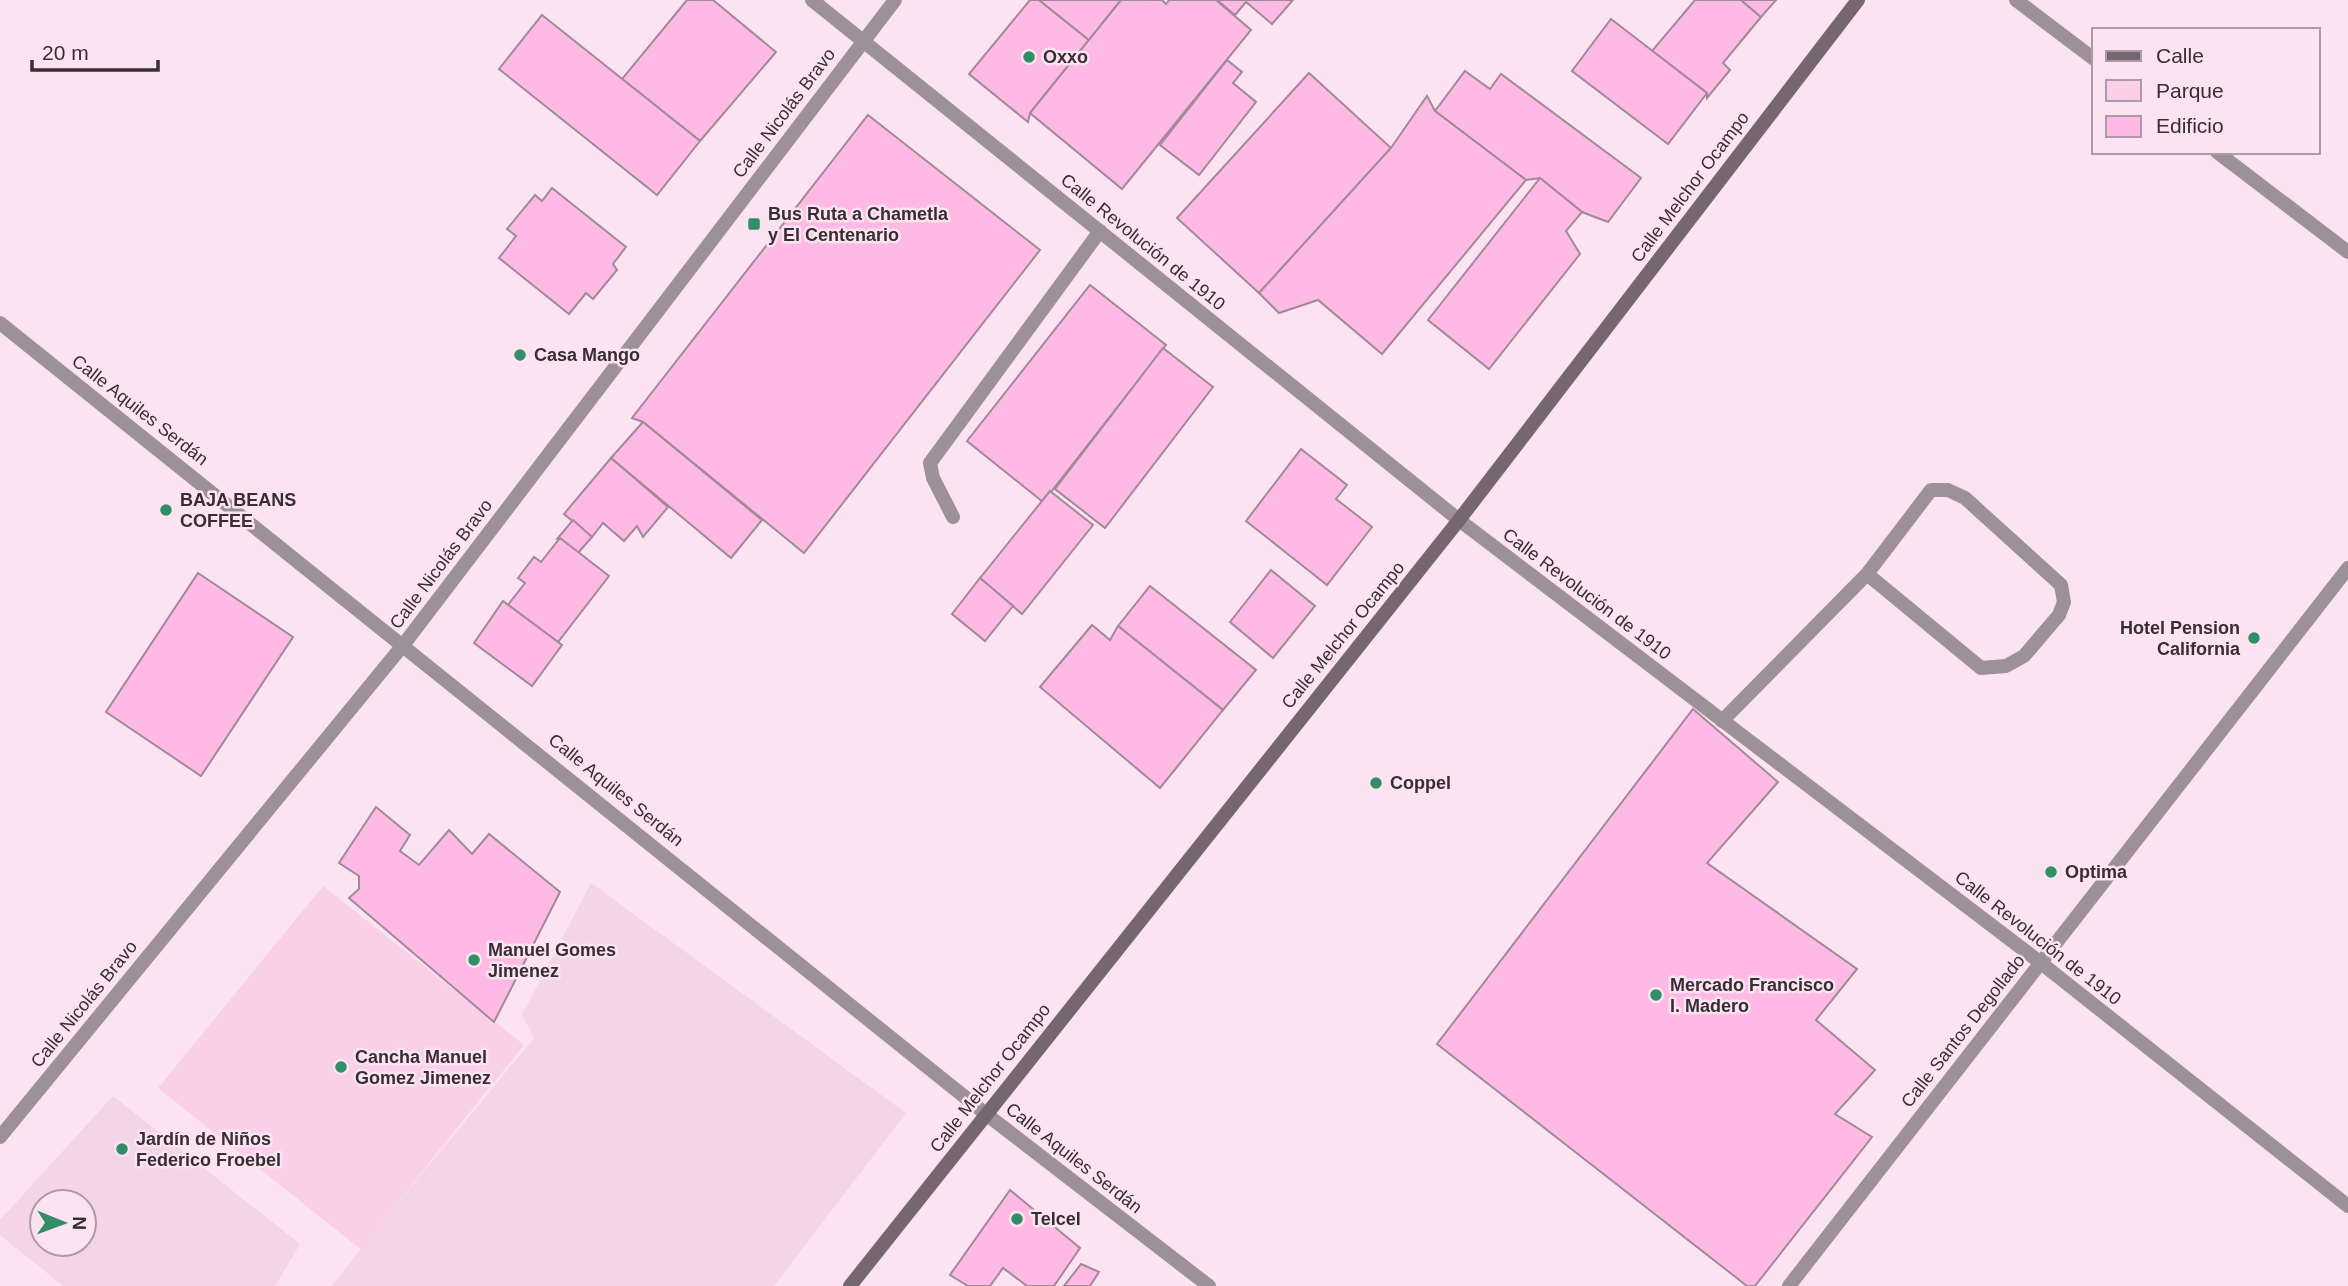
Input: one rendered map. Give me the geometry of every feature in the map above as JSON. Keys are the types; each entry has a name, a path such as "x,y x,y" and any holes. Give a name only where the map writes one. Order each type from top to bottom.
{"street":[{"name":"Calle Revolución de 1910","path":"812,0 1459,520 2041,963 2348,1206"},
{"name":"Calle Nicolás Bravo","path":"0,1138 404,644 895,0"},
{"name":"Calle Melchor Ocampo","path":"850,1286 1459,520 1858,0"},
{"path":"2016,0 2092,57"},
{"path":"2220,154 2348,252"},
{"path":"953,517 933,478 930,463 1100,232"},
{"name":"Calle Aquiles Serdán","path":"0,323 404,644 986,1114 1209,1286"},
{"path":"1722,721 1867,574 1931,490 1948,490 1965,498 2061,585 2064,602 2059,615 2024,656 2006,666 1981,668 1867,574"},
{"name":"Calle Santos Degollado","path":"1790,1286 2348,568"}],"shaded area":[{"path":"591,883 906,1113 774,1286 332,1286 534,1038 522,1015"},
{"name":"Jardín de Niños Federico Froebel","path":"113,1096 300,1244 275,1286 63,1286 28,1258 98,1258 98,1188 29,1188"},
{"name":"Jardín de Niños Federico Froebel","path":"28,1189 28,1258 0,1235 0,1220"}],"green space":[{"name":"Cancha Manuel Gomez Jimenez","path":"323,886 524,1045 384,1219 363,1251 158,1088"}],"building":[{"path":"687,0 713,0 776,52 700,141 622,79"},
{"name":"Oxxo","path":"1030,0 1039,0 1089,40 1030,113 1028,122 969,74"},
{"path":"1039,0 1121,0 1089,40"},
{"path":"1121,0 1162,0 1166,4 1169,0 1216,0 1251,30 1122,189 1030,113"},
{"path":"1217,0 1293,0 1272,24 1246,2 1235,15"},
{"path":"1695,0 1741,0 1761,17 1723,63 1730,70 1707,98 1707,93 1652,51"},
{"path":"1741,0 1776,0 1761,17"},
{"path":"542,15 700,141 657,195 499,69"},
{"path":"1611,19 1707,93 1668,144 1572,71"},
{"path":"1227,60 1242,72 1233,83 1256,102 1199,175 1160,145"},
{"path":"1465,71 1490,89 1501,74 1641,178 1608,222 1582,212 1540,178 1526,180 1435,111"},
{"path":"1309,73 1391,148 1259,293 1177,218"},
{"path":"1427,96 1435,111 1526,180 1382,354 1318,300 1279,313 1259,293 1391,148"},
{"path":"868,115 1040,250 804,553 643,422 632,418"},
{"path":"1540,178 1582,212 1566,231 1580,254 1489,369 1428,320"},
{"path":"552,188 626,247 613,264 617,270 593,299 586,293 569,314 499,258 516,236 507,229 535,195 542,201"},
{"path":"1090,285 1166,345 1043,502 967,441"},
{"path":"1163,348 1213,387 1105,528 1055,489"},
{"path":"643,422 762,520 731,558 611,458"},
{"path":"1301,449 1347,485 1336,499 1372,527 1327,585 1246,521"},
{"path":"611,458 668,507 643,537 637,526 624,541 603,523 592,537 564,514"},
{"path":"1050,491 1093,525 1022,614 980,578"},
{"path":"573,520 592,537 578,553 557,539"},
{"path":"560,538 609,576 558,642 508,605 525,583 518,578 534,557 541,562"},
{"path":"1271,570 1315,606 1273,658 1230,622"},
{"path":"198,573 293,637 201,776 106,712"},
{"path":"980,578 1013,606 985,641 952,614"},
{"path":"1150,586 1256,670 1223,710 1118,626"},
{"path":"503,601 562,645 532,686 474,643"},
{"path":"1092,625 1110,640 1118,626 1223,710 1160,788 1040,687"},
{"name":"Mercado Francisco I. Madero","path":"1693,709 1778,782 1707,863 1857,969 1816,1020 1875,1070 1835,1114 1872,1137 1755,1286 1747,1286 1437,1044"},
{"name":"Manuel Gomes Jimenez","path":"376,807 410,835 400,851 419,865 449,830 472,854 489,834 560,892 494,1022 349,898 359,889 359,876 339,863"},
{"name":"Telcel","path":"1010,1190 1080,1248 1054,1286 1027,1286 1003,1268 990,1286 968,1286 950,1275"},
{"path":"1081,1264 1099,1272 1090,1286 1064,1286"}],"place":[{"name":"Oxxo","path":"1029,57"},
{"name":"Bus Ruta a Chametla y El Centenario","path":"754,224"},
{"name":"Casa Mango","path":"520,355"},
{"name":"BAJA BEANS COFFEE","path":"166,510"},
{"name":"Hotel Pension California","path":"2254,638"},
{"name":"Coppel","path":"1376,783"},
{"name":"Optima","path":"2051,872"},
{"name":"Manuel Gomes Jimenez","path":"474,960"},
{"name":"Mercado Francisco I. Madero","path":"1656,995"},
{"name":"Cancha Manuel Gomez Jimenez","path":"341,1067"},
{"name":"Jardín de Niños Federico Froebel","path":"122,1149"},
{"name":"Telcel","path":"1017,1219"}]}
